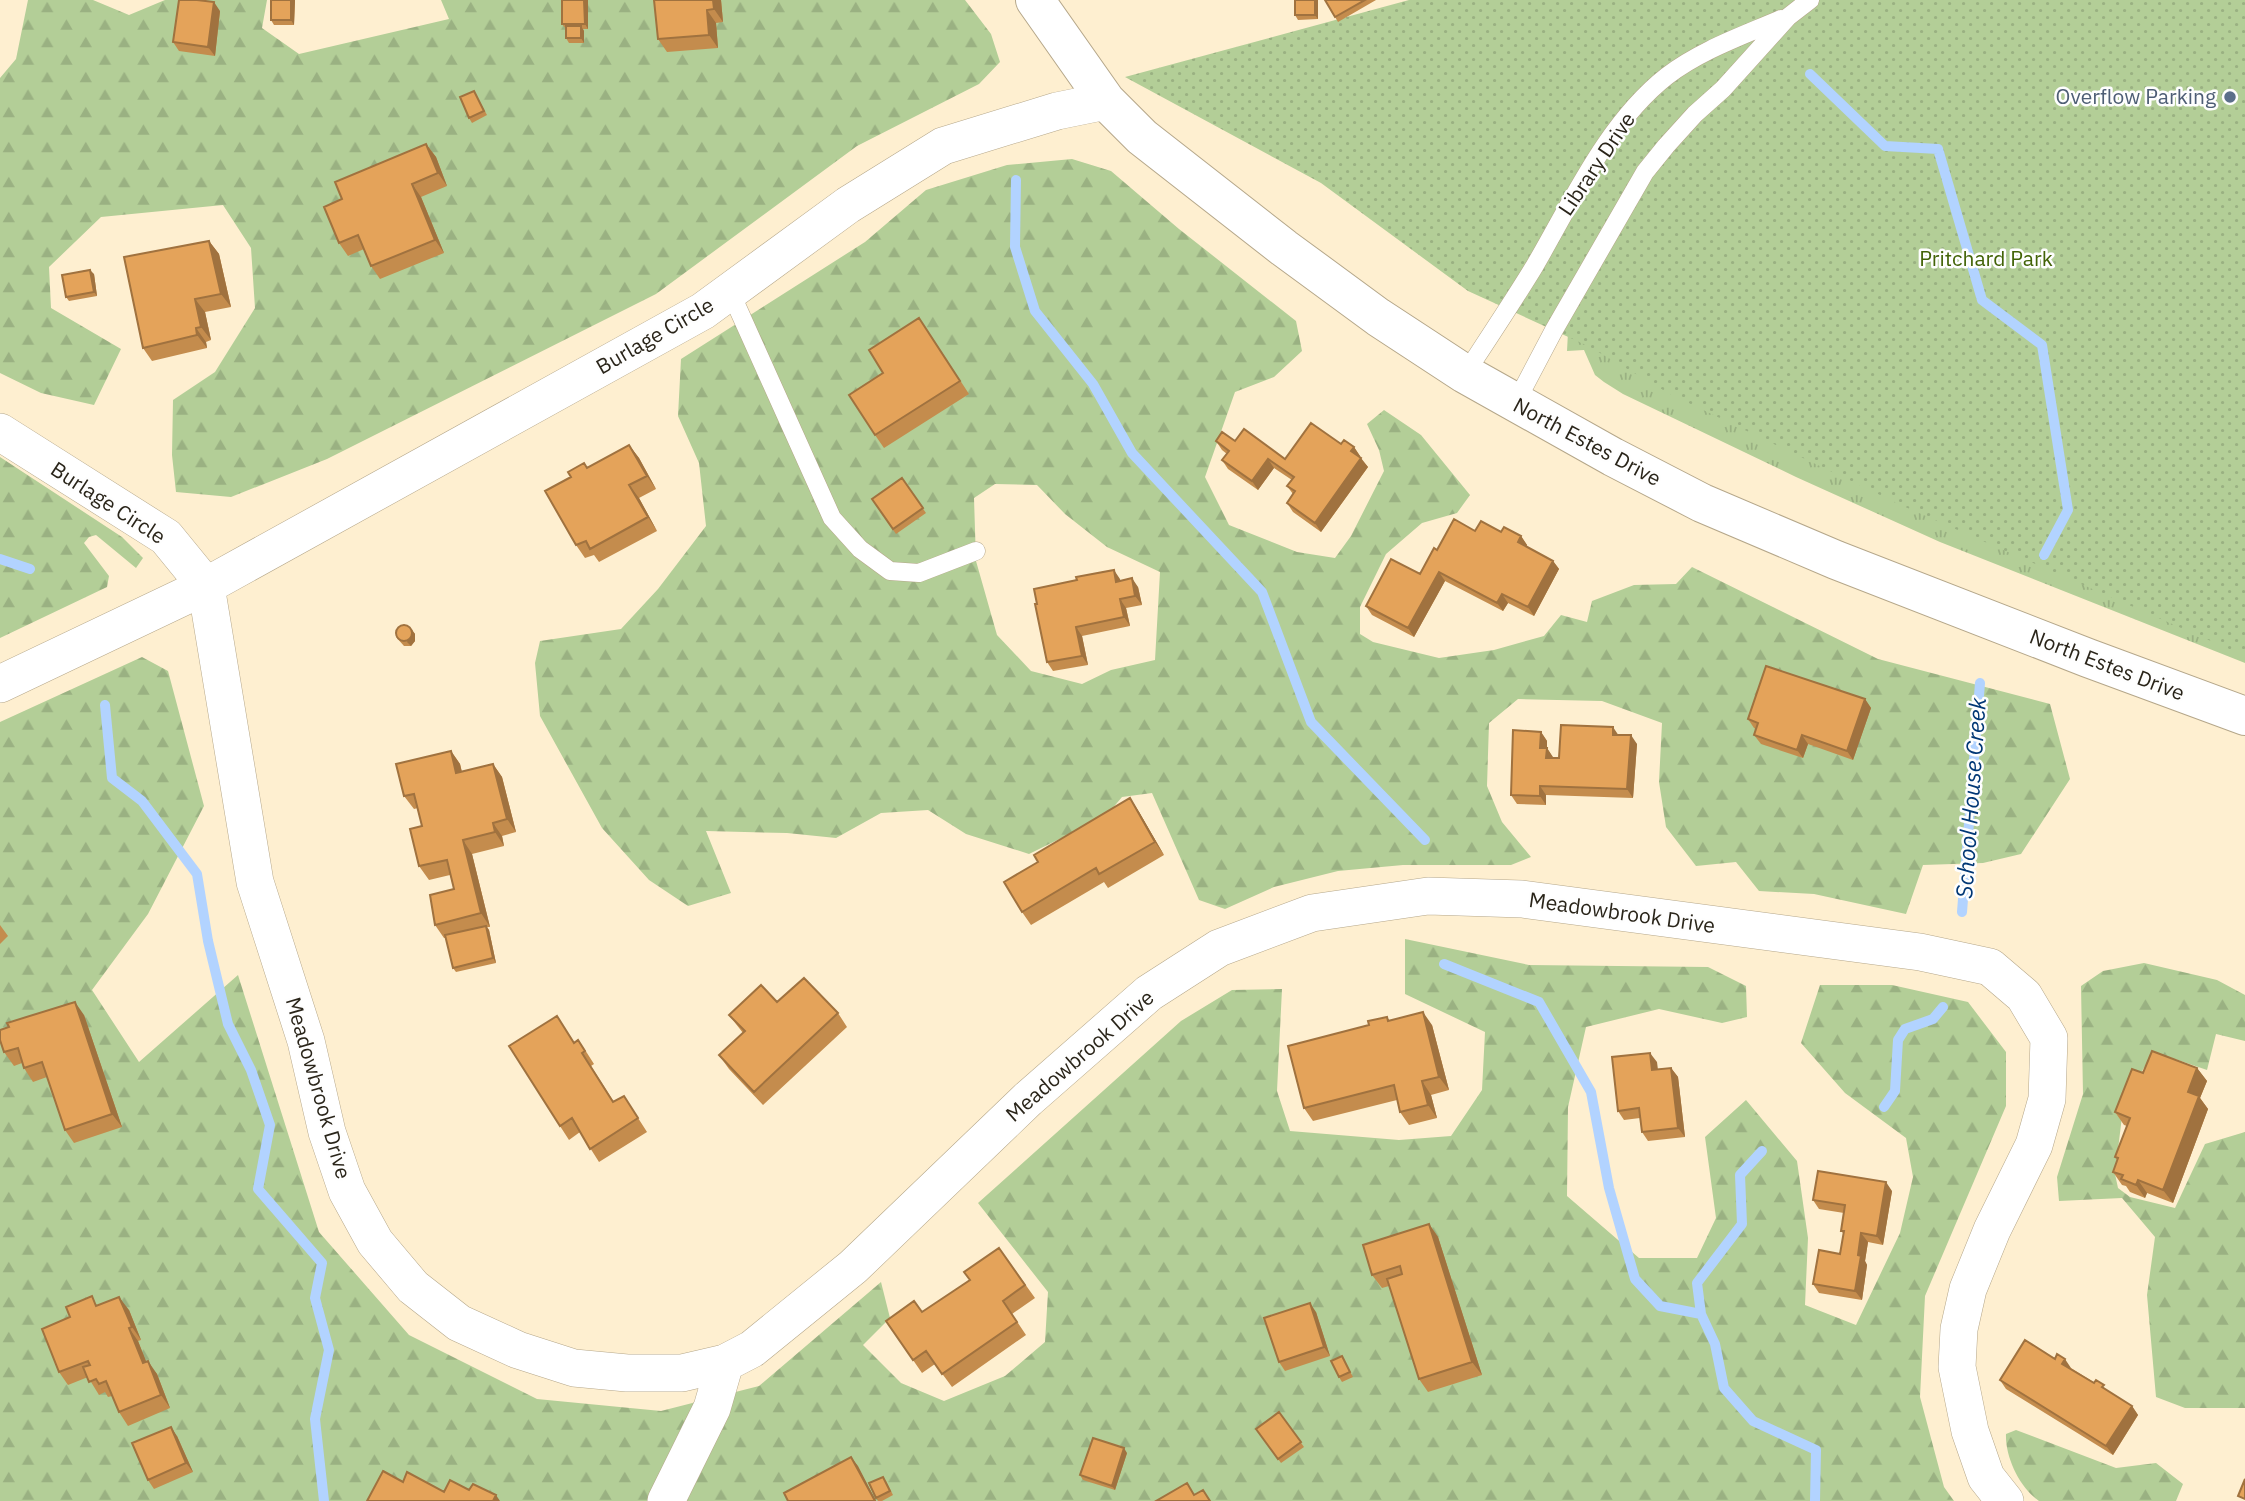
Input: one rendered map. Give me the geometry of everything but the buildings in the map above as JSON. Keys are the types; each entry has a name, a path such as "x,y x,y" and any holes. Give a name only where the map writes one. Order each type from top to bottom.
{"main road":[{"name":"North Estes Drive","path":"1035,0 1106,101 1142,137 1284,248 1378,317 1515,404 1613,457 1727,513 1912,590 2245,716"}],"street":[{"name":"Burlage Circle","path":"0,684 206,586 704,311 848,205 943,146 1057,111 1106,101"},
{"name":"Burlage Circle","path":"0,432 166,537 206,586"},
{"name":"Meadowbrook Drive","path":"206,586 255,882 306,1041 327,1132 347,1191 375,1242 413,1287 459,1323 518,1350 574,1368 627,1373 682,1373 724,1363 752,1349 853,1267 1028,1100 1149,993 1219,948 1312,913 1428,896 1522,899 1920,952 1990,967 2024,996 2049,1038 2047,1099 2034,1144 1992,1230 1968,1289 1959,1329 1957,1367 1969,1431 1986,1477 2005,1501"},
{"path":"666,1501 712,1408 724,1363"}],"lane":[{"name":"Library Drive","path":"1515,404 1553,330 1646,172 1695,114 1723,89 1788,17 1810,0"},
{"name":"Library Drive","path":"1465,374 1534,265 1569,202 1628,116 1666,77 1703,52 1788,17"},
{"path":"730,292 832,518 860,549 890,571 919,573 976,551"}],"green space":[{"path":"28,0 93,0 129,15 165,0 267,0 262,28 299,54 449,19 441,0 965,0 991,34 1000,62 979,84 857,146 656,294 327,459 231,497 176,492 172,455 173,400 215,372 255,308 251,248 223,205 101,217 49,267 51,308 121,349 94,405 41,393 0,373 0,78 16,59"},
{"name":"Pritchard Park","path":"1409,0 2245,0 2245,656 1903,506 1670,394 1588,346 1468,291 1321,183 1125,77"},
{"path":"1072,159 1111,171 1179,229 1296,321 1302,351 1274,377 1235,392 1205,477 1229,525 1297,552 1335,558 1351,536 1384,471 1379,450 1367,424 1384,410 1421,435 1470,495 1457,513 1422,523 1386,554 1360,607 1360,634 1373,642 1439,658 1494,650 1544,636 1561,615 1587,622 1592,601 1634,585 1676,584 1692,567 1878,659 2050,704 2070,779 2021,854 1983,863 1923,865 1906,914 1814,894 1759,891 1736,862 1696,866 1666,827 1659,782 1662,723 1602,701 1518,699 1489,723 1487,786 1502,822 1531,857 1511,865 1403,865 1338,871 1274,887 1225,909 1199,900 1152,793 1122,797 1106,816 1029,854 966,834 928,810 881,813 836,838 787,833 706,831 731,893 688,906 649,880 602,828 540,716 535,663 540,641 621,629 658,589 706,526 699,463 678,416 681,359 865,242 926,190 1007,165","holes":["995,484 1037,485 1065,514 1107,547 1160,572 1155,660 1111,670 1082,684 1031,671 997,635 976,561 974,498"]},
{"path":"1568,332 2245,641 2245,663 1940,542 1623,394 1595,375 1584,350 1567,351"},
{"path":"0,457 122,537 143,558 136,568 96,535 89,537 84,543 109,576 107,587 0,638"},
{"path":"142,657 168,671 204,806 148,914 92,990 139,1062 238,975 319,1232 409,1335 537,1399 661,1411 759,1386 881,1282 890,1318 863,1345 901,1383 944,1401 1005,1376 1045,1342 1048,1292 978,1203 1181,1021 1232,990 1282,989 1277,1091 1290,1131 1399,1140 1451,1136 1482,1090 1485,1032 1405,994 1405,939 1529,965 1708,967 1746,986 1747,1017 1722,1023 1659,1009 1586,1027 1568,1107 1567,1196 1639,1258 1697,1258 1716,1218 1705,1137 1746,1100 1797,1161 1808,1238 1805,1305 1856,1325 1900,1233 1913,1177 1906,1138 1845,1093 1801,1043 1820,985 1892,985 1968,1002 2006,1052 2006,1106 1925,1296 1920,1397 1944,1487 1954,1501 0,1501 0,722"},
{"path":"2144,963 2217,980 2245,995 2245,1041 2216,1034 2207,1070 2175,1059 2147,1063 2124,1100 2115,1174 2118,1188 2130,1197 2175,1208 2205,1144 2245,1132 2245,1408 2185,1408 2156,1397 2147,1295 2155,1237 2122,1198 2059,1201 2057,1177 2083,1094 2081,986 2103,971"},
{"path":"2016,1430 2116,1468 2156,1463 2183,1484 2176,1501 2039,1501 2020,1480 2011,1462 2006,1434"}],"waterway":[{"name":"School House Creek","path":"1810,74 1885,146 1938,149 1982,300 2042,345 2068,510 2044,555"},
{"path":"1016,180 1015,247 1035,311 1093,384 1132,453 1262,592 1311,722 1425,840"},
{"path":"0,559 30,569"},
{"name":"School House Creek","path":"1962,912 1980,683"},
{"path":"105,705 112,778 142,801 197,874 208,941 228,1024 251,1070 270,1125 258,1189 322,1263 315,1298 329,1350 315,1419 324,1501"},
{"path":"1444,964 1539,1002 1591,1092 1609,1188 1635,1279 1660,1306 1701,1314"},
{"name":"School House Creek","path":"1884,1107 1895,1091 1898,1040 1905,1029 1933,1019 1943,1007"},
{"name":"School House Creek","path":"1762,1151 1740,1175 1742,1224 1697,1283 1701,1314 1715,1344 1724,1388 1753,1421 1816,1450 1815,1501"}],"place":[{"name":"Overflow Parking","path":"2230,97"}]}
